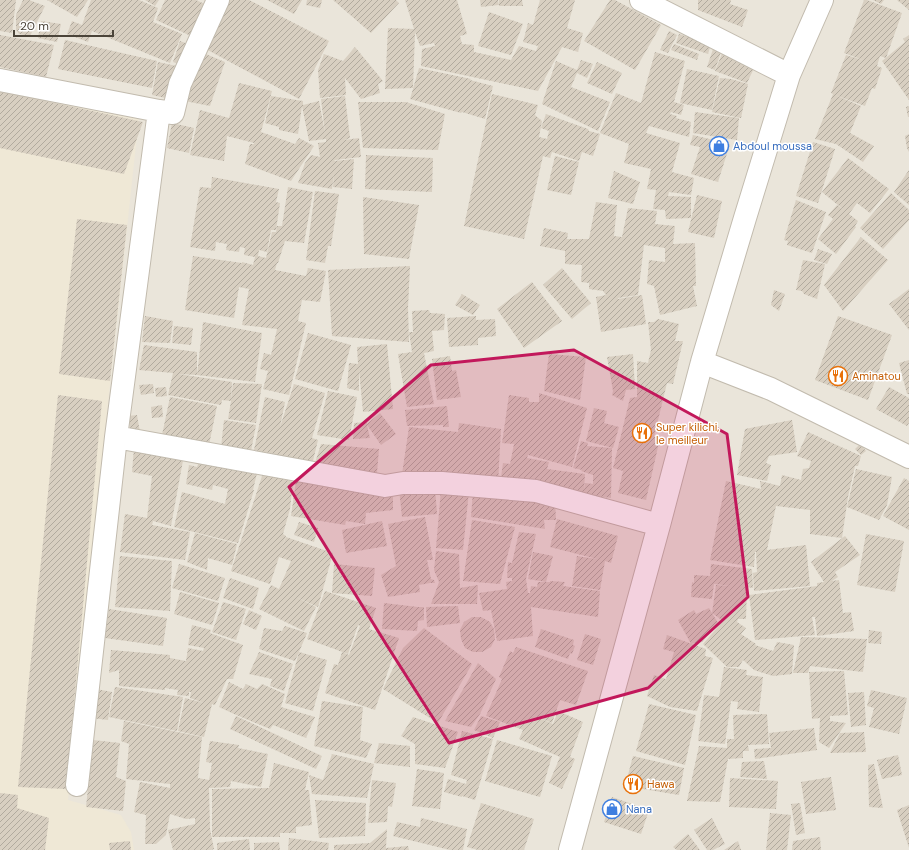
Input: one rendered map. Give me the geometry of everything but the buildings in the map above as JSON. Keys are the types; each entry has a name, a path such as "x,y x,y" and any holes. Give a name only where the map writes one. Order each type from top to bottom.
{"street":[{"path":"0,80 173,113 180,84 218,0"},
{"path":"641,0 789,75"},
{"path":"570,850 702,362 747,210 789,75 822,0"},
{"path":"77,785 116,437 159,111"},
{"path":"702,362 771,389 909,457"},
{"path":"116,437 385,486 404,483 442,483 536,491 659,525"}],"highlighted area":[{"path":"574,350 727,434 748,597 648,688 449,743 289,487 431,365"}],"shaded area":[{"path":"0,0 909,0 909,850 0,850"},
{"path":"0,88 139,117 93,542 68,800 121,815 131,832 134,850 0,850"}],"place":[{"name":"Abdoul moussa","path":"719,146"},
{"name":"Aminatou","path":"838,376"},
{"name":"Super kilichi, le meilleur","path":"642,433"},
{"name":"Hawa","path":"633,784"},
{"name":"Nana","path":"612,809"}]}
